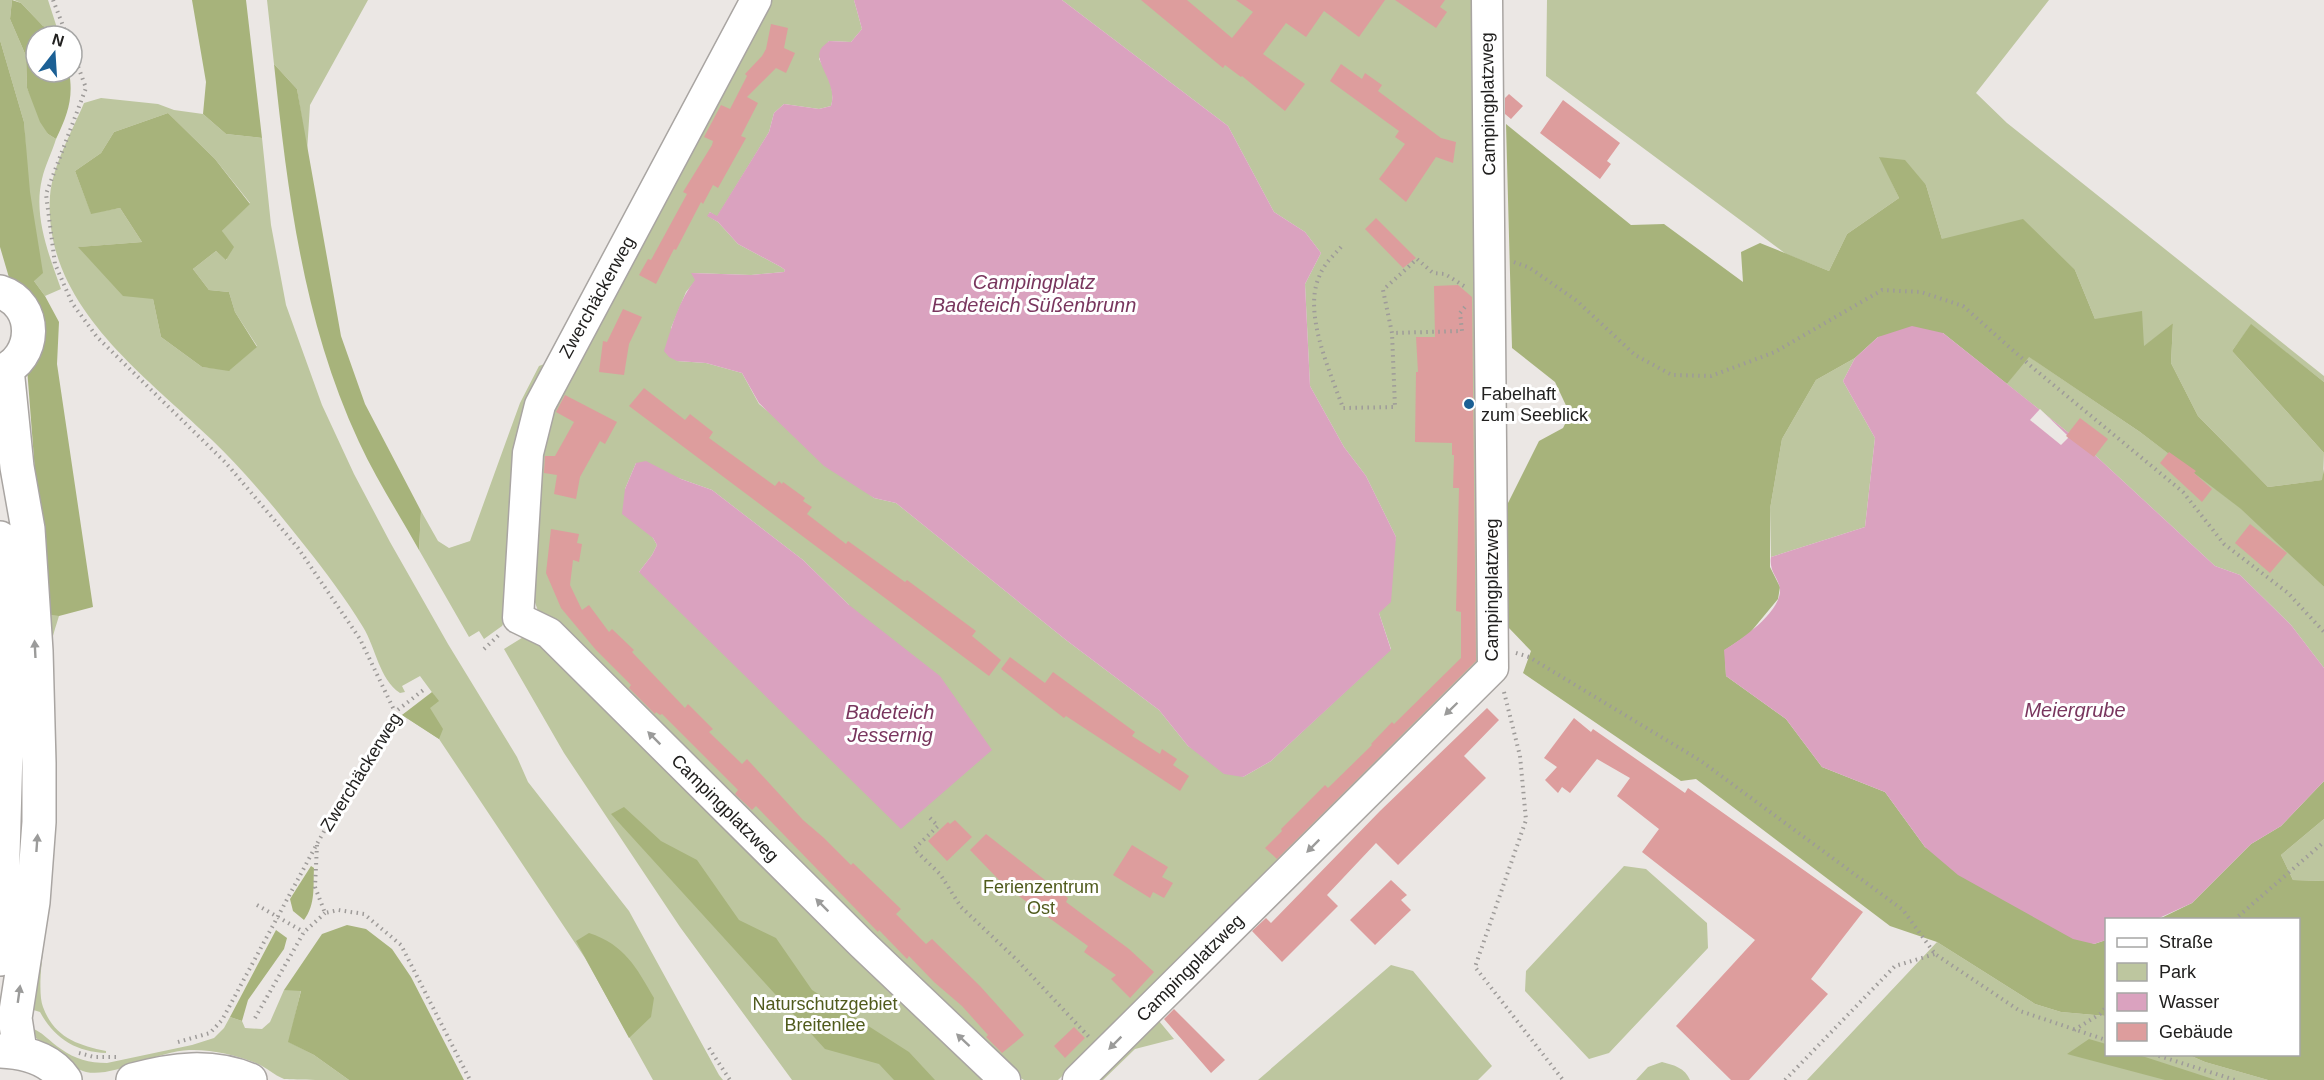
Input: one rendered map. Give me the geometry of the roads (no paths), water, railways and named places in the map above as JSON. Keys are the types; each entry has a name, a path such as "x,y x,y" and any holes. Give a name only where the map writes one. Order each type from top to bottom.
{"main road":[{"path":"0,292 17,302 25,313 29,325 29,338 25,351 17,361 3,370 28,529 36,651 39,763 39,822 33,902 10,1051 42,1059 60,1073 68,1065"},
{"path":"0,538 6,751 0,958"},
{"path":"129,1068 160,1072 199,1069 230,1073 250,1080"}],"street":[{"name":"Zwerchäckerweg","path":"518,618 528,453 540,405 756,0"},
{"name":"Campingplatzweg","path":"1078,1080 1493,668 1487,0"},
{"name":"Campingplatzweg","path":"518,618 549,633 862,944 1005,1080"}],"water":[{"name":"Campingplatz Badeteich Süßenbrunn","path":"854,0 1062,0 1228,126 1274,212 1305,232 1321,253 1305,284 1310,386 1344,447 1366,476 1396,537 1391,602 1379,613 1391,650 1271,761 1243,777 1224,774 1188,746 1159,710 1066,640 896,503 874,498 824,466 759,403 742,373 706,363 677,361 664,351 680,305 695,280 691,273 751,275 784,272 785,270 781,267 738,244 718,222 707,216 710,212 717,216 769,132 774,113 784,104 819,109 831,106 832,90 819,56 820,51 829,41 851,42 862,29"},
{"name":"Meiergrube","path":"1912,326 1943,333 2084,445 2215,566 2240,575 2291,625 2324,668 2324,781 2281,826 2251,844 2192,903 2159,918 2105,918 2105,940 2094,944 2073,939 1958,875 1925,847 1885,792 1822,767 1786,719 1726,676 1724,650 1759,624 1779,598 1780,589 1772,570 1771,557 1865,527 1875,438 1843,381 1855,358 1878,337"},
{"name":"Badeteich Jessernig","path":"646,461 681,479 712,490 803,560 849,605 940,676 992,750 901,829 639,572 657,545 653,538 622,514 625,489 636,463"}],"place":[{"name":"Fabelhaft zum Seeblick","path":"1469,404"}],"park label":[{"name":"Ferienzentrum Ost","path":"1041,897"},
{"name":"Naturschutzgebiet Breitenlee","path":"825,1014"}]}
